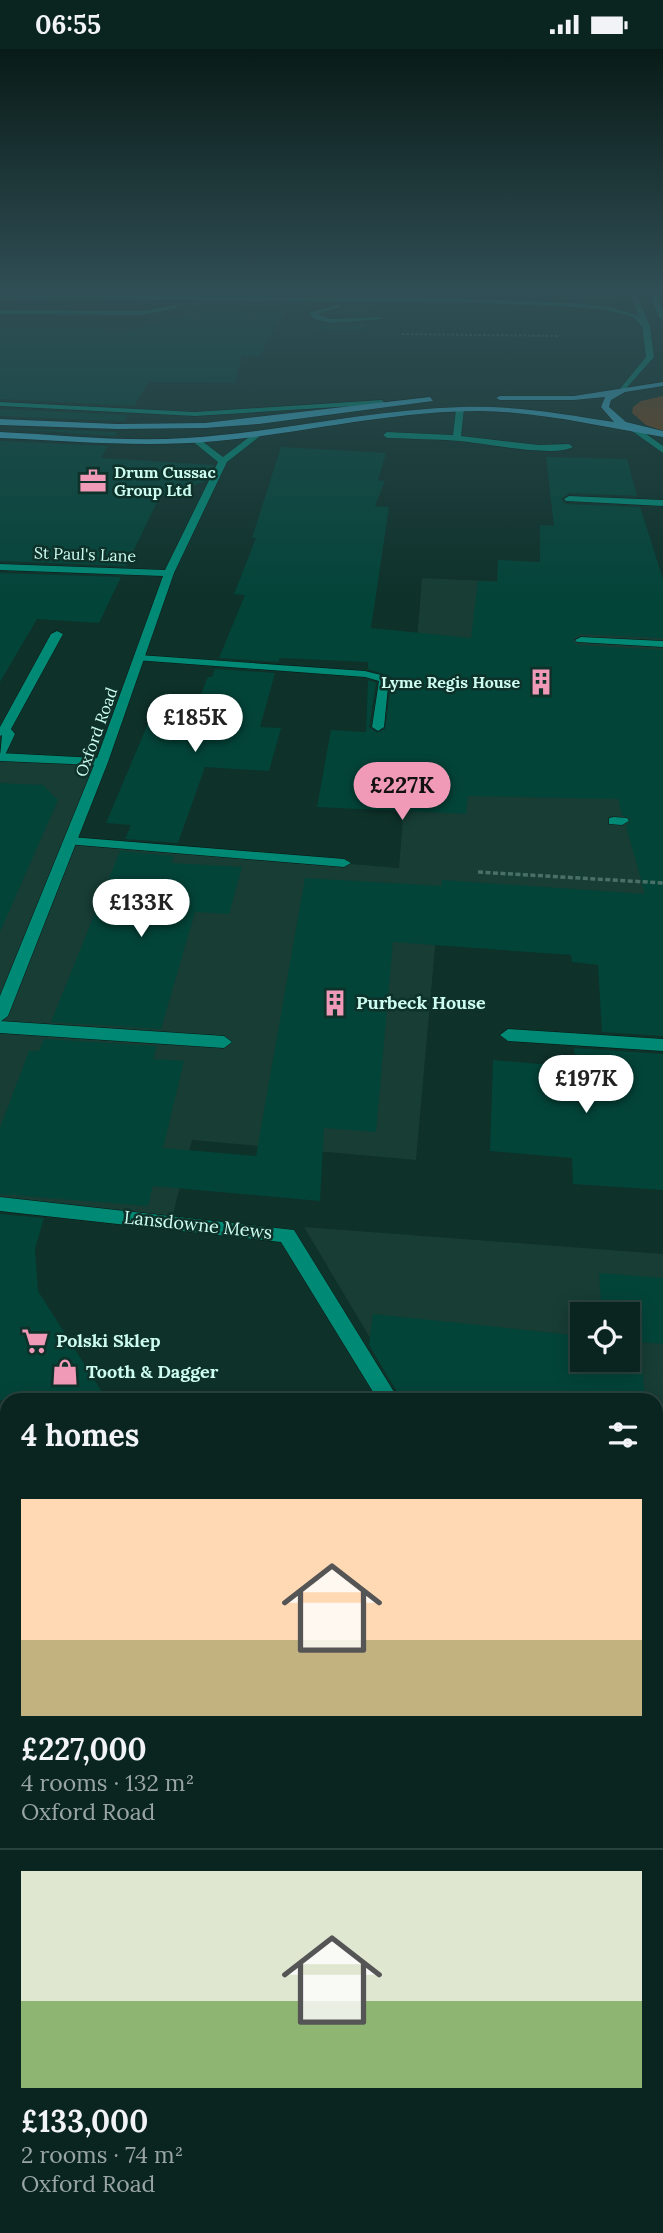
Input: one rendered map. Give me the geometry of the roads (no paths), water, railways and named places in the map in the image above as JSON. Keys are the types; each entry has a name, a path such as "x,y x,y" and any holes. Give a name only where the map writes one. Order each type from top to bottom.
{"main road":[{"path":"493,398 574,398 607,393"},
{"path":"616,393 607,399 605,407 609,414 632,428"},
{"path":"0,422 129,427 197,426 278,419 383,402 438,398"},
{"path":"0,435 195,440 404,413 460,409 522,411 663,435"}],"street":[{"path":"0,404 195,414 383,402"},
{"path":"457,438 460,409"},
{"path":"632,428 663,450"},
{"name":"Oxford Road","path":"0,1016 103,762 169,573 223,461 257,434"},
{"path":"387,435 457,438 539,450 569,447"},
{"path":"195,440 223,461"},
{"path":"569,499 663,503"},
{"name":"St Paul's Lane","path":"0,567 169,573"},
{"path":"57,634 3,730 9,734 0,755 103,762"},
{"path":"581,639 663,644"},
{"path":"139,659 365,674 386,679 377,727"},
{"path":"71,841 344,863"},
{"path":"0,1027 224,1042"},
{"path":"508,1035 663,1045"},
{"name":"Lansdowne Mews","path":"0,1204 287,1235 385,1393"}],"place":[{"name":"Drum Cussac Group Ltd","path":"93,481"},
{"name":"Lyme Regis House","path":"541,682"},
{"name":"Purbeck House","path":"335,1003"},
{"name":"Polski Sklep","path":"35,1341"},
{"name":"Tooth & Dagger","path":"65,1372"}]}
